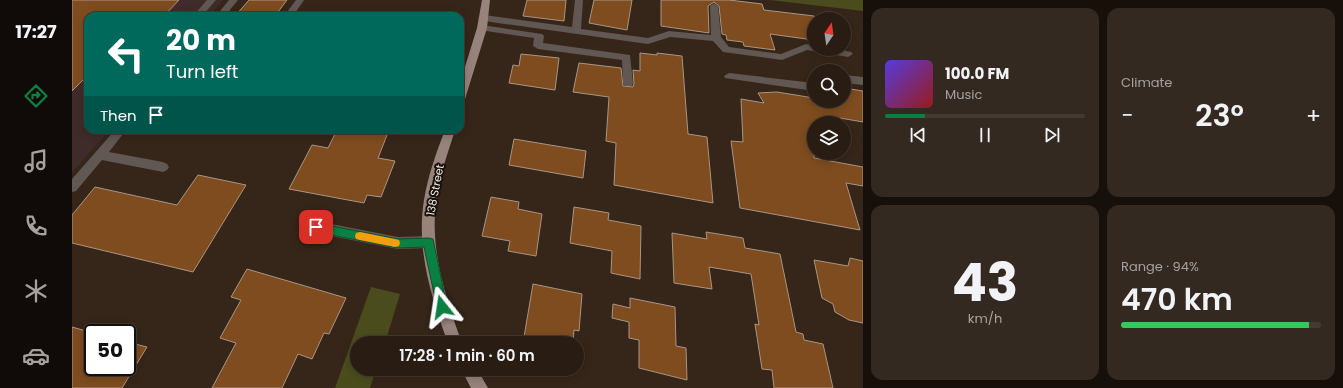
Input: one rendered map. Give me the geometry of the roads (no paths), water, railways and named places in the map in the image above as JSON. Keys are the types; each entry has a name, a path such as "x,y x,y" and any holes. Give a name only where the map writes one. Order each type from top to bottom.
{"main road":[{"path":"464,70 482,28 486,0"},
{"name":"138 Street","path":"449,134 439,162 430,202 429,252 438,295 453,336"},
{"path":"473,376 480,388"}],"lane":[{"path":"201,12 212,0"},
{"path":"224,12 234,0"},
{"path":"291,12 300,0"},
{"path":"576,31 579,0"},
{"path":"714,6 716,38 726,50 782,56 807,47"},
{"path":"484,18 648,41 669,34 716,38"},
{"path":"482,28 539,36 538,46 627,57 628,82"},
{"path":"729,76 807,86"},
{"path":"851,79 863,81"},
{"path":"72,187 118,134"},
{"path":"100,155 163,168"},
{"path":"316,227 398,244 429,242"}]}
